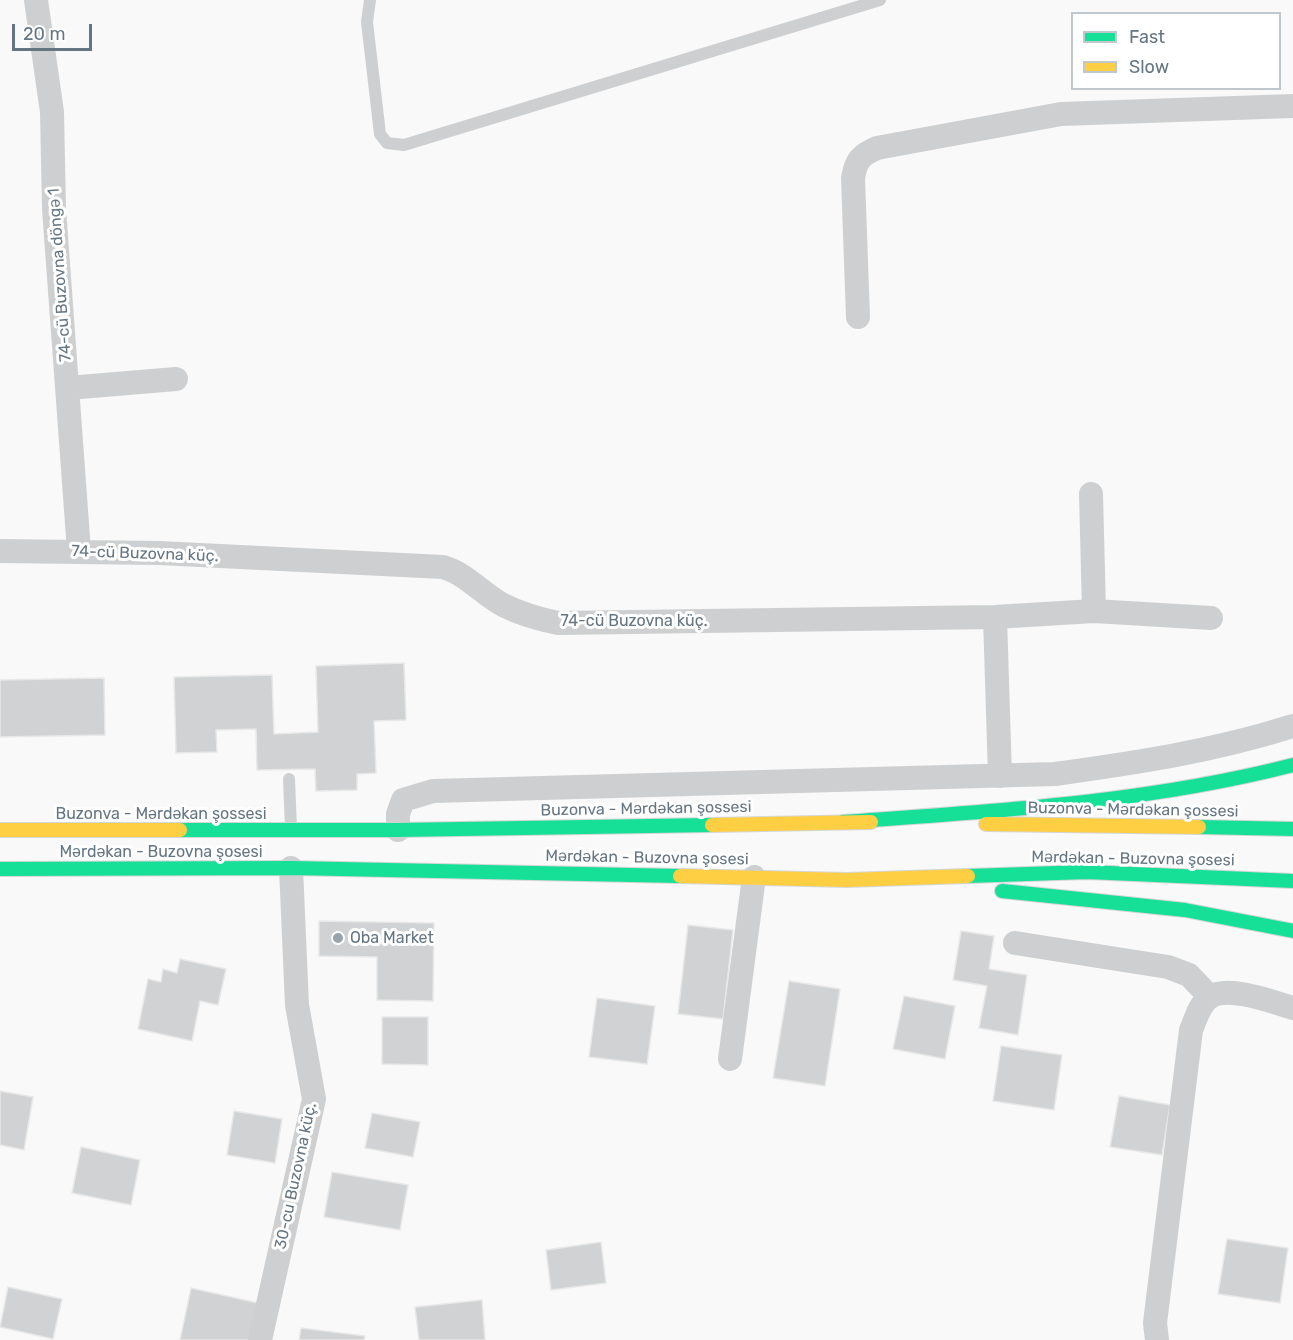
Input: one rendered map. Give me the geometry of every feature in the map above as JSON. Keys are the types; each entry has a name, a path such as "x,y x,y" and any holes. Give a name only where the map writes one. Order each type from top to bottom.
{"main road":[{"path":"843,822 1126,798 1212,785 1293,765"},
{"name":"Buzonva - Mərdəkan şossesi","path":"0,830 398,830 843,822 1293,829"},
{"name":"Mərdəkan - Buzovna şosesi","path":"0,868 291,868 847,880 1087,872 1293,881"},
{"path":"847,880 1156,906 1258,922 1293,931"}],"street":[{"name":"74-cü Buzovna döngə 1","path":"36,0 52,112 54,209 79,551"},
{"path":"858,317 853,178 855,163 862,154 877,148 1062,114 1293,106"},
{"path":"68,388 176,379"},
{"path":"1091,494 1094,611"},
{"name":"74-cü Buzovna küç.","path":"0,551 79,551 443,567 459,572 502,604 530,617 558,623 995,617 1094,611 1211,618"},
{"path":"995,617 1000,776"},
{"path":"398,830 398,814 403,800 433,790 1055,774 1152,761 1257,738 1293,726"},
{"name":"30-cu Buzovna küç.","path":"260,1340 314,1099 297,1005 291,868"},
{"path":"730,1059 754,877"},
{"path":"1015,943 1168,967 1189,975 1217,994 1262,998 1293,1008"},
{"path":"1157,1340 1155,1323 1191,1030 1200,1008 1217,994"}],"lane":[{"path":"370,0 367,22 380,134 387,143 404,145 880,0"},
{"path":"289,778 291,830"}],"building":[{"path":"404,663 406,720 374,721 376,773 357,774 357,790 316,791 315,769 257,770 256,729 216,730 217,752 176,753 174,677 272,675 274,734 318,732 316,666"},
{"path":"104,678 105,735 0,737 0,680"},
{"path":"319,921 434,923 433,1001 377,1000 377,957 319,956"},
{"path":"688,925 733,930 723,1019 678,1014"},
{"path":"961,931 994,936 989,969 1027,975 1018,1035 979,1028 987,986 953,980"},
{"path":"180,959 226,969 218,1005 200,1001 192,1041 138,1029 148,979 161,982 163,969 177,973"},
{"path":"789,981 840,989 825,1086 773,1078"},
{"path":"904,996 955,1006 945,1059 893,1049"},
{"path":"597,998 655,1006 647,1064 589,1057"},
{"path":"382,1017 428,1017 428,1065 382,1064"},
{"path":"1001,1046 1062,1055 1054,1110 993,1101"},
{"path":"0,1091 33,1097 24,1150 0,1145"},
{"path":"1119,1096 1170,1105 1162,1155 1110,1147"},
{"path":"234,1111 282,1119 275,1163 227,1155"},
{"path":"372,1113 420,1122 413,1157 365,1148"},
{"path":"81,1147 140,1160 131,1205 72,1193"},
{"path":"332,1172 408,1185 400,1230 324,1217"},
{"path":"1227,1239 1288,1248 1280,1303 1218,1294"},
{"path":"601,1242 606,1283 551,1290 546,1250"},
{"path":"8,1287 62,1299 53,1339 0,1327"},
{"path":"191,1288 258,1303 250,1340 180,1340"},
{"path":"482,1300 485,1340 419,1340 415,1307"},
{"path":"301,1328 365,1336 364,1340 299,1340"}],"traffic: fast":[{"path":"843,822 1070,804 1126,797 1237,778 1293,765"},
{"path":"180,830 398,830 712,825"},
{"path":"1199,827 1293,829"},
{"path":"0,869 291,868 680,876"},
{"path":"968,876 1087,872 1293,881"},
{"path":"1002,891 1185,910 1293,931"}],"traffic: slow":[{"path":"712,825 871,822"},
{"path":"986,824 1199,827"},
{"path":"0,830 180,830"},
{"path":"680,876 847,880 968,876"}],"place":[{"name":"Oba Market","path":"338,938"}]}
